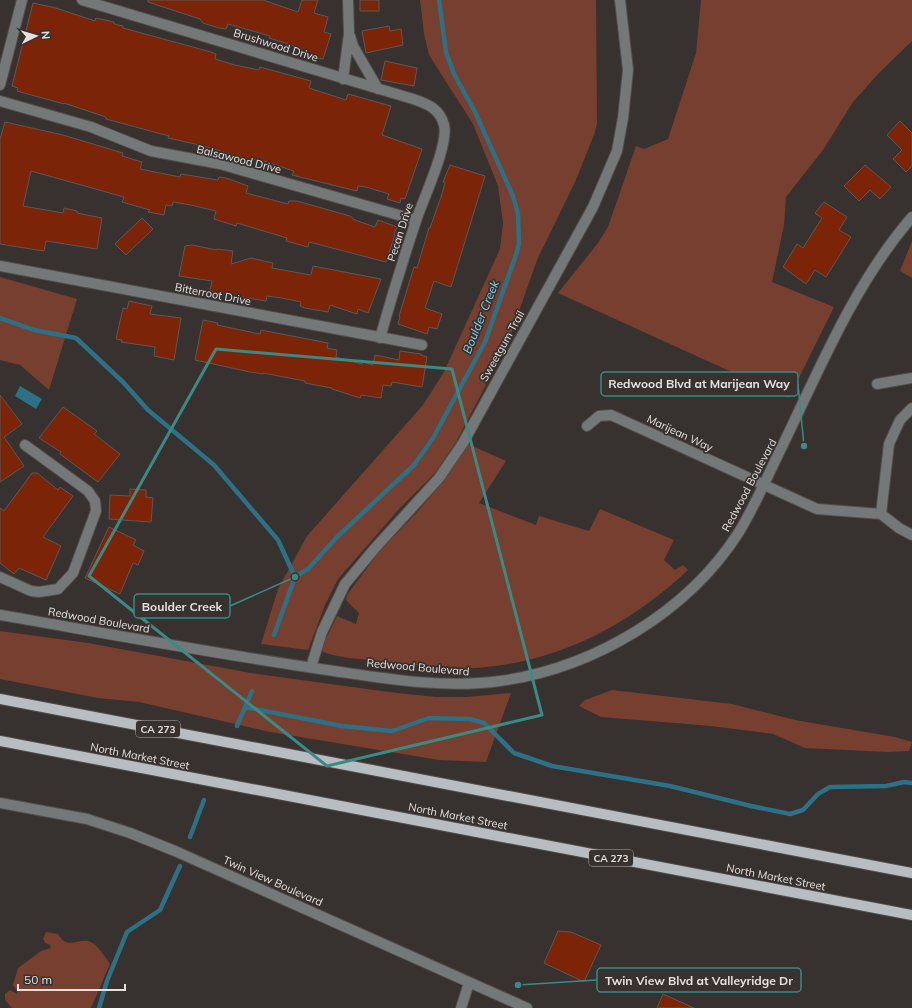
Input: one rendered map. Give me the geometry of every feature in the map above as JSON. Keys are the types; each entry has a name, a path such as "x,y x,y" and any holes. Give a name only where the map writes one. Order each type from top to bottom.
{"main road":[{"name":"CA 273","path":"0,699 912,872"},
{"name":"North Market Street","path":"0,741 912,915"}],"street":[{"path":"0,85 22,0"},
{"name":"Brushwood Drive","path":"82,0 431,106 442,119 445,134"},
{"path":"342,79 349,34 348,0"},
{"name":"Sweetgum Trail","path":"310,667 317,643 339,593 376,547 439,478 463,443 593,207 617,150 623,118 628,70 620,0"},
{"path":"349,34 353,46 378,89"},
{"name":"Balsawood Drive","path":"0,101 97,129 151,151 220,164 416,220"},
{"name":"Pecan Drive","path":"380,338 416,220 441,150 445,134"},
{"name":"Redwood Boulevard","path":"0,616 310,667 429,682 472,684 526,676 571,662 619,641 656,618 684,596 712,568 731,544 764,484 855,300 887,248 912,217"},
{"name":"Bitterroot Drive","path":"0,266 422,345"},
{"path":"877,384 912,378"},
{"path":"912,408 900,420 889,444 881,514 899,528 912,535"},
{"name":"Marijean Way","path":"587,426 599,416 611,414 817,509 881,514"},
{"path":"0,577 5,581 35,591 51,592 58,589 73,573 96,510 95,501 88,491 25,445"},
{"name":"Twin View Boulevard","path":"0,803 87,818 130,832 527,1008"},
{"path":"461,1008 469,983"}],"highlighted area":[{"path":"216,349 452,369 542,715 327,766 89,576"}],"shaded area":[{"path":"420,0 596,0 597,124 575,182 537,260 507,345 456,442 435,473 399,509 338,579 325,605 308,650 261,644 278,589 307,536 423,405 444,372 500,249 503,223 498,186 473,124 429,55 424,34"},
{"path":"701,0 912,0 912,41 878,74 853,102 823,150 786,197 784,225 772,282 834,307 789,398 558,293 598,243 608,227 636,146 644,149 668,139 696,53"},
{"path":"912,241 912,278 900,271"},
{"path":"0,277 77,299 49,390 20,365 0,360"},
{"path":"468,444 506,461 479,503 536,525 539,516 589,531 600,509 674,540 664,560 675,570 683,565 688,570 638,610 611,627 554,653 523,661 492,667 450,669 422,667 346,657 323,652 322,647 337,616 356,624 359,613 346,600 347,595 378,553 419,510 446,477"},
{"path":"0,631 88,643 251,673 389,692 436,697 466,697 511,693 486,762 439,760 270,732 139,702 98,698 0,679"},
{"path":"612,690 732,704 795,720 895,737 912,742 909,751 888,752 805,748 773,734 711,726 601,717 579,706 585,700"},
{"path":"46,932 58,934 61,939 69,943 88,941 95,944 110,964 91,1008 12,1008 5,1000 5,994 10,990 17,994 17,991 13,985 18,968 41,951 51,948 50,945 45,943 43,939"}],"water":[{"path":"20,386 42,399 36,409 15,396"}],"building":[{"path":"148,0 263,0 298,12 302,0 318,0 314,13 328,17 324,32 331,34 323,59 316,58 301,53 302,50 295,46 269,38 270,36 228,24 226,29 219,28 203,23 200,19 148,2"},
{"path":"360,0 379,0 379,11 360,11"},
{"path":"33,3 56,8 95,21 96,18 114,22 114,24 123,26 123,28 211,52 216,54 215,59 235,65 259,70 260,67 311,81 309,88 346,100 348,94 391,106 382,135 422,149 405,199 401,198 400,203 387,199 389,194 366,187 358,186 357,191 292,175 294,171 258,159 250,160 204,146 168,138 169,136 106,119 106,117 64,103 17,91 18,88 12,86"},
{"path":"389,26 390,31 401,29 403,45 366,53 362,31"},
{"path":"385,61 417,68 414,86 381,80"},
{"path":"900,121 912,133 912,166 906,172 893,159 902,150 887,135"},
{"path":"5,122 63,135 123,153 122,156 142,162 140,169 180,177 181,174 218,180 219,177 226,178 248,186 246,193 288,204 289,201 297,201 350,216 355,220 375,227 378,220 397,227 394,234 395,235 386,262 309,242 308,247 286,241 287,238 237,223 236,226 214,219 216,211 191,205 173,202 172,206 166,205 164,215 148,212 150,210 122,202 124,197 31,171 23,206 63,213 64,208 77,211 77,213 102,218 97,249 46,241 44,251 0,244 0,139"},
{"path":"450,165 485,176 451,287 434,281 425,308 442,314 437,329 429,327 427,334 398,324 399,316 414,267 417,268 429,228 441,197 445,183 443,182"},
{"path":"865,165 891,187 880,199 870,190 859,201 844,186"},
{"path":"824,202 847,217 839,230 851,237 826,277 815,270 806,284 783,267 797,244 803,248 822,218 815,213"},
{"path":"142,218 153,229 126,255 115,244"},
{"path":"192,245 217,250 233,251 231,264 251,258 273,263 272,268 311,275 313,266 381,279 368,313 358,309 357,314 330,305 328,312 305,308 300,306 301,302 282,298 267,296 266,301 225,294 210,291 212,281 179,276 185,246"},
{"path":"129,301 152,306 150,314 181,318 174,360 154,356 155,347 121,342 122,340 116,339 123,308 127,309"},
{"path":"203,320 218,323 217,325 260,334 261,330 328,343 327,348 337,350 336,357 362,364 363,362 373,365 375,355 399,360 400,351 421,354 427,357 422,387 392,382 391,386 383,385 381,398 361,395 360,398 332,388 305,383 305,381 250,372 195,360"},
{"path":"0,395 22,424 4,437 24,466 0,482"},
{"path":"63,407 97,431 94,434 120,454 98,482 60,454 61,452 39,438"},
{"path":"32,473 37,473 58,490 60,487 73,496 43,537 61,546 46,580 19,568 14,574 0,563 0,508 4,511"},
{"path":"130,489 146,490 146,497 153,498 151,522 109,519 110,495 130,496"},
{"path":"109,527 136,540 133,545 144,551 138,565 133,563 120,594 85,578"},
{"path":"558,931 571,932 601,945 584,982 544,963"},
{"path":"663,994 694,1008 657,1008"}],"waterway":[{"name":"Boulder Creek","path":"274,635 295,577 308,569 337,537 414,465 433,438 485,342 517,252 519,243 518,214 513,196 475,112 454,74 446,52 439,0"},
{"path":"0,318 34,330 76,338 123,382 148,410 214,465 278,540 295,577"},
{"name":"Boulder Creek","path":"237,726 252,691"},
{"path":"245,707 342,726 392,731 429,718 470,719 484,723 514,753 552,766 670,786 790,814 803,810 818,794 830,787 886,786 904,782 912,783"},
{"name":"Boulder Creek","path":"190,837 204,800"},
{"name":"Boulder Creek","path":"99,1008 107,981 127,932 160,910 180,866"}],"place":[{"name":"Redwood Blvd at Marijean Way","path":"804,446"},
{"name":"Boulder Creek","path":"295,577"},
{"name":"Twin View Blvd at Valleyridge Dr","path":"518,985"}]}
